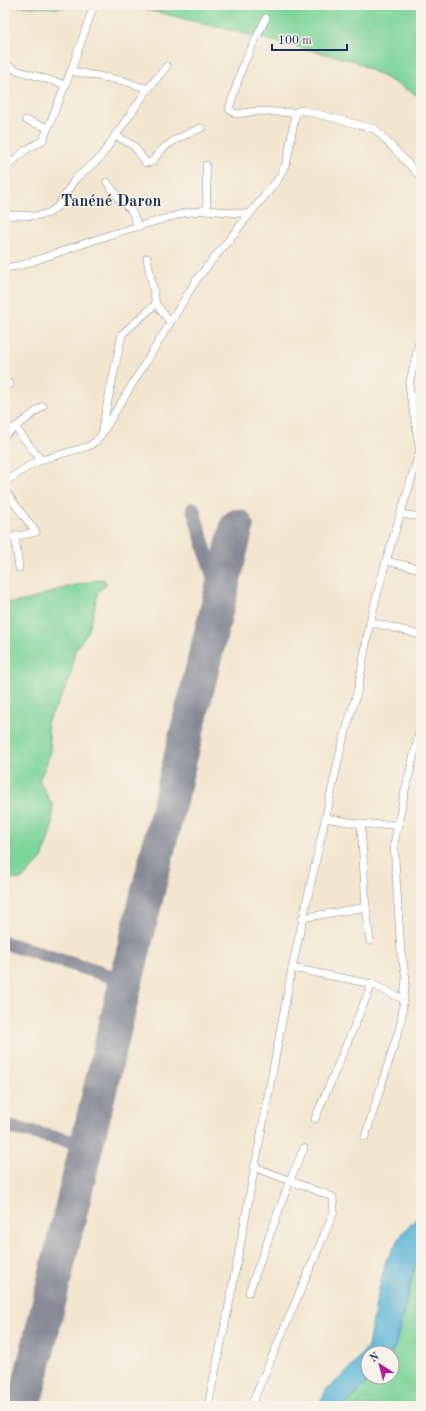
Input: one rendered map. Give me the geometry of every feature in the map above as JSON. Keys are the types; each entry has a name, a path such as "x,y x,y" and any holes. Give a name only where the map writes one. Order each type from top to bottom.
{"street":[{"path":"5,171 7,166 26,150 43,140 66,85 94,5"},
{"path":"266,18 243,65 229,109 236,114 257,111 297,113 298,111 303,110 375,129 420,174"},
{"path":"5,64 16,70 66,85"},
{"path":"5,216 35,216 49,213 58,206 75,179 99,159 148,89 167,66"},
{"path":"71,71 124,81 148,89"},
{"path":"5,482 29,466 42,460 89,446 101,435 197,279 279,178 286,161 295,116 297,113"},
{"path":"26,120 48,128"},
{"path":"115,135 134,146 146,162 152,162 159,152 173,140 201,128"},
{"path":"206,165 205,184 207,210"},
{"path":"107,182 121,201 131,210 138,226"},
{"path":"5,268 22,265 112,234 184,213 207,210 249,214"},
{"path":"147,258 156,304 170,322"},
{"path":"101,435 122,334 156,304"},
{"path":"208,1406 228,1310 302,918 341,748 358,689 370,622 386,561 420,451 409,385 421,335"},
{"path":"410,396 421,397"},
{"path":"5,435 43,406"},
{"path":"16,427 42,460"},
{"path":"5,491 36,532 5,539"},
{"path":"400,514 421,516"},
{"path":"15,537 19,568"},
{"path":"386,561 421,569"},
{"path":"370,622 408,631 421,636"},
{"path":"365,1137 401,1023 406,978 401,953 394,844 421,726"},
{"path":"325,818 361,824 399,825"},
{"path":"361,824 366,907 370,941"},
{"path":"302,918 366,907"},
{"path":"292,968 372,984 403,998"},
{"path":"315,1119 372,984"},
{"path":"249,1292 290,1180 304,1148"},
{"path":"251,1406 334,1212 333,1197 254,1167"}],"green space":[{"path":"5,5 83,5 57,8"},
{"path":"128,5 421,5 421,97 354,61"},
{"path":"103,579 107,584 98,591 88,632 75,650 70,679 47,722 51,750 39,780 53,806 52,827 42,859 22,879 5,880 5,602 11,603 25,601 57,590"},
{"path":"421,1261 421,1406 345,1406 365,1385 400,1385 400,1345 395,1345 414,1268"}],"water":[{"path":"421,1215 421,1261 414,1269 395,1345 368,1345 386,1260 404,1231"},
{"path":"360,1356 360,1385 365,1385 345,1406 318,1406 327,1389 348,1371"}],"taxiway":[{"path":"193,509 216,586 217,607"},
{"path":"5,943 126,981"},
{"path":"5,1126 87,1145"}],"runway":[{"path":"24,1406 237,526"}],"district":[{"name":"Tanéné Daron","path":"111,200"}]}
